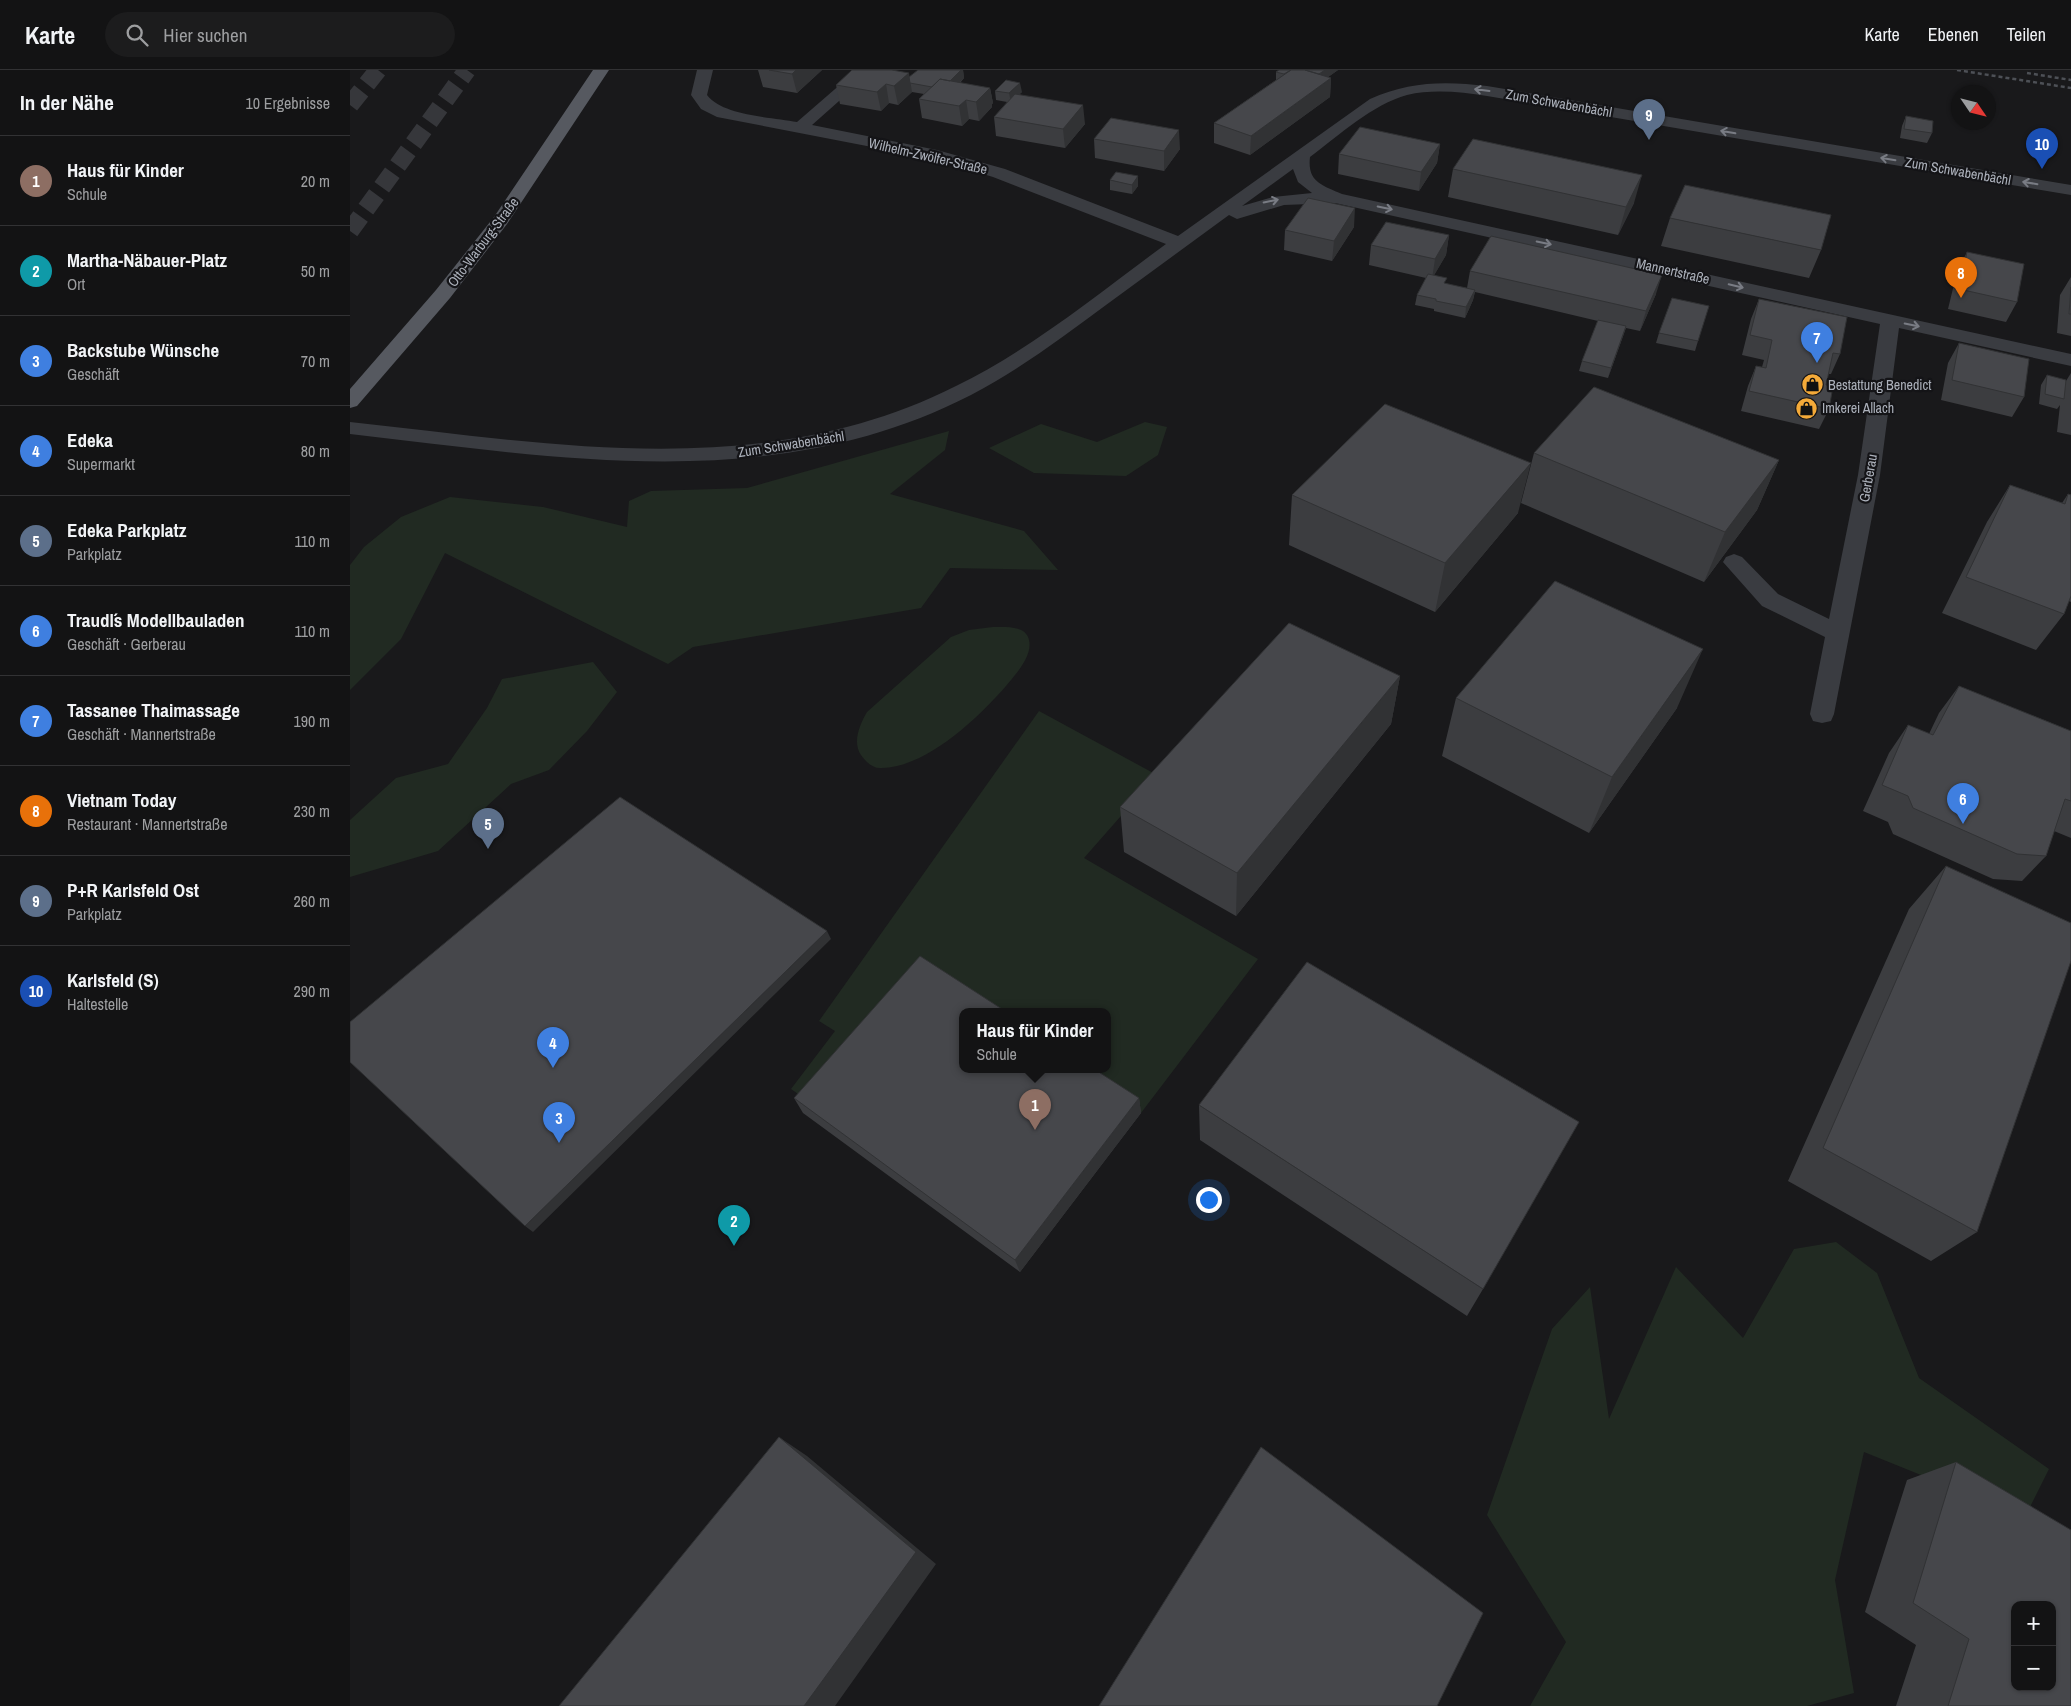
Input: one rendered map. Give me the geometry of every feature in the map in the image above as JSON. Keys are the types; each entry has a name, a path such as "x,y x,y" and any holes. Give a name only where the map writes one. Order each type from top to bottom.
{"main road":[{"name":"Otto-Warburg-Straße","path":"350,402 443,294 501,220 601,70"}],"street":[{"name":"Wilhelm-Zwölfer-Straße","path":"705,70 699,95 708,106 723,114 800,127 937,155 999,173 1180,243"},
{"path":"800,127 866,70"},
{"path":"1444,87 1452,70"},
{"name":"Zum Schwabenbächl","path":"350,428 595,454 704,456 764,451 842,437 899,419 954,396 990,376 1073,321 1302,154 1390,94 1410,89 1444,87 1487,90 2071,190"},
{"name":"Mannertstraße","path":"1302,154 1301,176 1311,185 1337,198 2071,360"},
{"name":"Zum Schwabenbächl","path":"1180,243 1221,221 1263,203 1289,198 1337,198"},
{"name":"Gerberau","path":"1822,714 1869,475 1890,321"},
{"path":"1734,562 1770,600 1837,633"}],"shaded area":[{"path":"1145,422 1167,427 1158,455 1126,476 1034,473 989,448 1041,424 1097,442"},
{"path":"949,431 945,450 890,494 1024,531 1058,570 950,568 921,608 693,647 668,664 445,553 401,639 350,690 350,565 364,547 401,517 450,497 543,507 627,527 629,501 651,491 747,488"},
{"path":"993,627 1019,629 1027,635 1030,646 1022,665 994,699 950,739 916,759 899,766 882,768 867,762 858,750 857,739 867,712 951,637 969,630"},
{"path":"593,662 617,692 587,731 549,770 511,784 438,851 350,877 350,820 396,778 448,764 487,708 502,679"},
{"path":"1039,711 1157,775 1084,858 1258,959 1141,1113 1080,1073 1111,1073 1111,1008 981,1008 926,973 811,1103 791,1089 835,1031 819,1021"},
{"path":"1836,1242 1877,1273 1919,1378 2049,1469 2025,1517 1864,1452 1835,1580 1854,1693 1807,1706 1530,1706 1566,1642 1487,1515 1552,1329 1590,1287 1609,1419 1676,1267 1743,1338 1794,1249"}],"building":[{"path":"769,70 796,70 792,74"},
{"path":"852,70 892,70 909,73 894,86 886,84 877,92 836,85"},
{"path":"918,70 961,70 950,81 940,79 932,87 910,83 909,77"},
{"path":"1279,70 1291,70 1284,74 1276,72"},
{"path":"1291,70 1305,70 1331,78 1251,136 1214,123"},
{"path":"1305,70 1325,70 1319,74"},
{"path":"940,79 990,88 976,102 966,100 959,106 919,99"},
{"path":"1006,80 1020,83 1009,93 995,91"},
{"path":"1015,94 1083,105 1063,129 994,117"},
{"path":"1906,116 1933,121 1932,133 1904,129"},
{"path":"1111,118 1179,130 1164,151 1094,139"},
{"path":"1360,127 1440,144 1421,172 1339,154"},
{"path":"1473,139 1642,175 1626,207 1453,169"},
{"path":"1116,172 1138,176 1132,185 1110,180"},
{"path":"1685,185 1831,215 1821,250 1670,218"},
{"path":"1308,198 1355,208 1334,241 1285,230"},
{"path":"1386,222 1449,235 1435,259 1371,245"},
{"path":"1491,236 1662,275 1646,311 1470,271"},
{"path":"1967,252 2024,264 2017,302 1959,289"},
{"path":"1428,274 1447,278 1444,283 1475,290 1466,307 1417,295"},
{"path":"2071,287 2071,314 2069,314"},
{"path":"1672,298 1709,306 1698,341 1659,333"},
{"path":"1759,299 1847,317 1840,354 1833,353 1826,385 1833,386 1829,409 1749,391 1756,366 1766,368 1772,340 1750,335"},
{"path":"1598,320 1626,326 1611,368 1582,361"},
{"path":"1959,343 2029,359 2024,397 1952,380"},
{"path":"2047,375 2066,380 2064,399 2045,394"},
{"path":"1594,387 1779,460 1725,532 1534,453"},
{"path":"1385,404 1531,463 1445,563 1292,495"},
{"path":"2010,485 2065,504 2068,494 2071,495 2071,596 2064,614 1966,577"},
{"path":"1555,581 1703,649 1612,777 1456,698"},
{"path":"1289,623 1400,676 1237,873 1120,807"},
{"path":"1959,686 2071,731 2071,801 2065,799 2046,856 2017,854 1913,808 1908,796 1882,785 1908,725 1933,735"},
{"path":"620,797 827,931 525,1226 350,1062 350,1022"},
{"path":"1946,866 2071,923 2071,961 1977,1232 1823,1148"},
{"path":"920,956 1000,1008 959,1008 959,1073 1100,1073 1139,1098 1015,1260 794,1098"},
{"path":"1307,962 1579,1122 1483,1289 1199,1105"},
{"path":"779,1437 916,1552 804,1706 559,1706"},
{"path":"1261,1447 1483,1613 1437,1706 1099,1706"},
{"path":"1956,1462 2071,1530 2071,1706 1948,1706 1969,1639 1913,1603"}],"tunnel":[{"path":"350,105 378,70"},
{"path":"350,231 467,70"}],"railway":[{"path":"1957,70 2071,88"},
{"path":"2027,73 2071,80"}],"place":[{"name":"P+R Karlsfeld Ost","path":"1649,140"},
{"name":"Karlsfeld (S)","path":"2042,169"},
{"name":"Vietnam Today","path":"1961,298"},
{"name":"Tassanee Thaimassage","path":"1817,363"},
{"name":"Bestattung Benedict","path":"1812,385"},
{"name":"Imkerei Allach","path":"1806,408"},
{"name":"Traudl´s Modellbauladen","path":"1963,824"},
{"name":"Edeka Parkplatz","path":"488,849"},
{"name":"Edeka","path":"553,1068"},
{"name":"Haus für Kinder","path":"1035,1130"},
{"name":"Backstube Wünsche","path":"559,1143"},
{"name":"Martha-Näbauer-Platz","path":"734,1246"}]}
